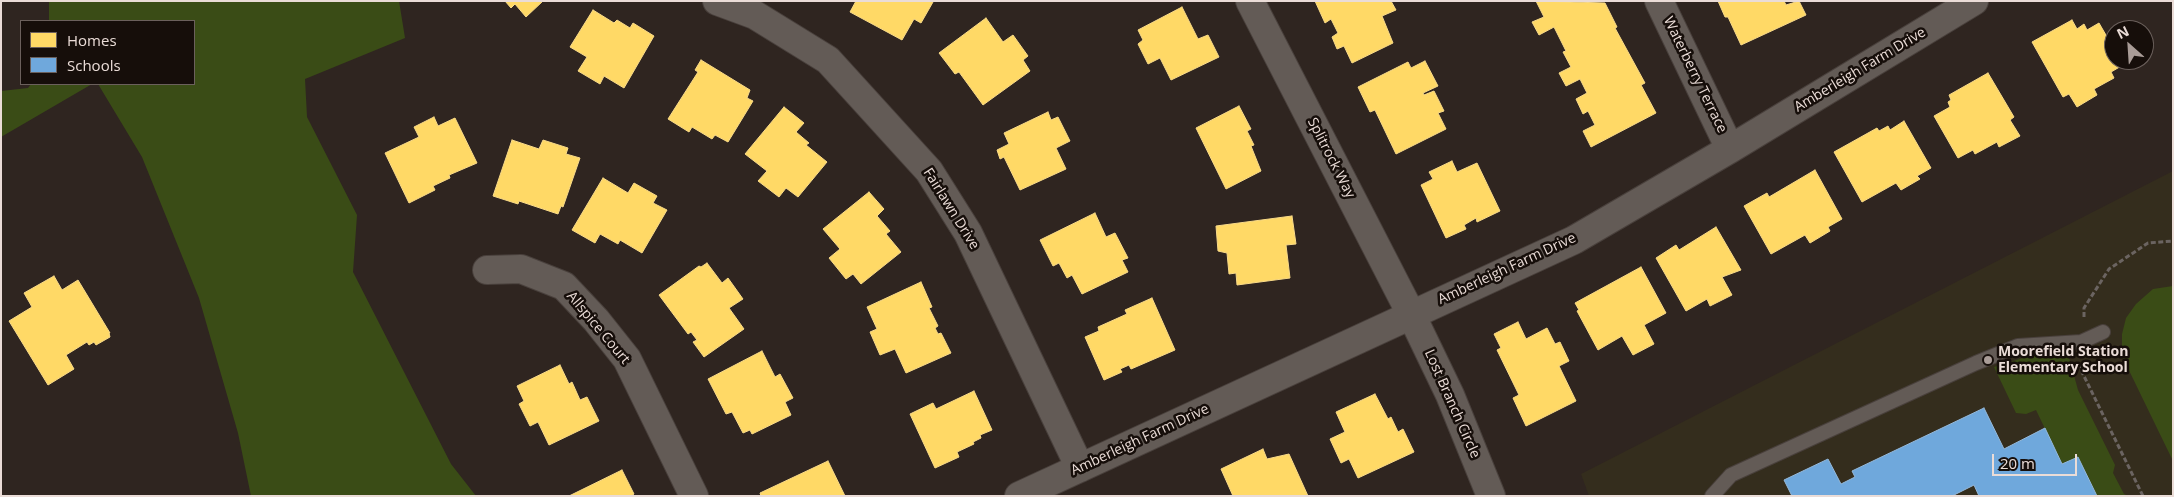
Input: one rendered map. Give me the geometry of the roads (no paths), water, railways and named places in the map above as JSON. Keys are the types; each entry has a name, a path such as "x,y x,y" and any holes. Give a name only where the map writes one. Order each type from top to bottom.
{"street":[{"name":"Fairlawn Drive","path":"717,1 760,8 828,60 929,171 968,233 1080,468"},
{"name":"Splitrock Way","path":"1250,1 1411,314"},
{"name":"Waterberry Terrace","path":"1659,1 1730,148"},
{"name":"Amberleigh Farm Drive","path":"1019,496 1574,240 1974,1"},
{"name":"Allspice Court","path":"487,270 521,269 564,286 596,320 627,359 694,496"},
{"name":"Lost Branch Circle","path":"1411,314 1450,395 1491,496"}],"lane":[{"path":"1712,496 1731,476 1976,363 2018,346 2081,342 2104,332"}],"place":[{"name":"Moorefield Station Elementary School","path":"1988,360"}]}
